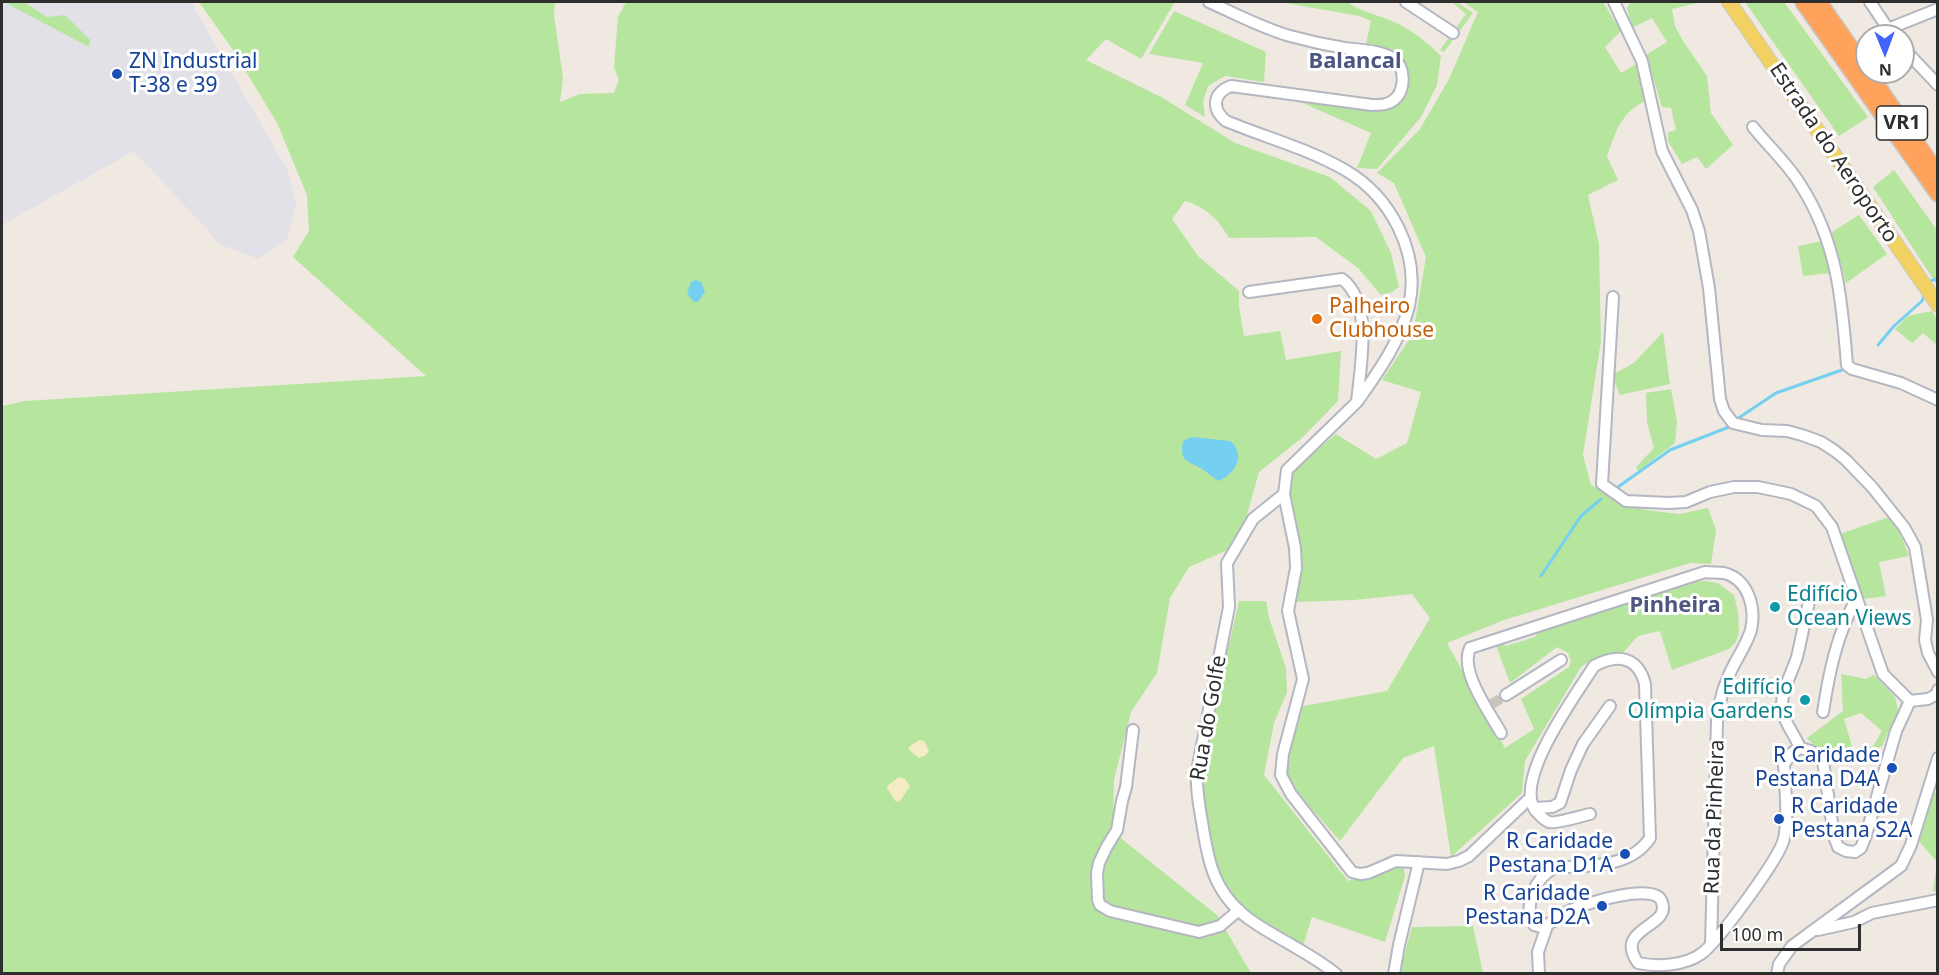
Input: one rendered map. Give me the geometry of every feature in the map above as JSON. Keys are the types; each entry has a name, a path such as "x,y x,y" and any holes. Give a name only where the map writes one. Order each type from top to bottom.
{"highway":[{"name":"VR1","path":"1803,2 1938,194"},
{"name":"VR1","path":"1819,2 1855,54"},
{"name":"VR1","path":"1875,84 1938,174"}],"main road":[{"name":"Estrada do Aeroporto","path":"1729,2 1938,305"}],"street":[{"path":"1209,2 1289,36 1382,54 1395,59 1401,69 1402,88 1397,97 1386,105 1231,86 1219,93 1216,99 1215,108 1219,116 1226,121 1344,169 1376,194 1396,222 1403,238 1410,269 1409,304 1404,321 1386,360 1357,402 1287,470 1284,494 1295,548 1296,567 1288,610 1303,679 1283,754 1281,775 1291,794 1352,872 1360,874 1396,861 1447,864 1459,861 1469,856 1532,803"},
{"path":"1406,2 1453,33"},
{"path":"1614,2 1645,72 1662,151 1692,210 1699,231 1708,288 1720,399 1724,411 1733,423 1742,426 1787,431 1821,442 1846,459 1905,527 1917,557 1932,619 1925,640 1928,653 1938,672"},
{"path":"1870,2 1885,24"},
{"path":"1907,24 1938,9"},
{"path":"1915,61 1938,85"},
{"path":"1753,128 1800,183 1822,226 1841,294 1847,365 1852,369 1900,383 1938,400"},
{"path":"1249,292 1342,279 1349,284 1358,303 1363,327 1357,402"},
{"path":"1613,297 1602,484 1626,501 1669,504 1686,502 1710,492 1747,486 1791,494 1816,506 1832,526 1883,674 1910,701"},
{"name":"Rua do Golfe","path":"1284,494 1253,519 1227,563 1229,607 1197,771 1196,787 1208,861 1228,899 1249,919 1336,974"},
{"name":"Rua da Pinheira","path":"1501,734 1489,705 1474,685 1467,661 1470,648 1705,572 1725,573 1740,581 1750,596 1752,613 1750,630 1721,697 1717,721 1711,945"},
{"path":"1800,748 1782,708 1785,688 1796,658 1811,593"},
{"path":"1823,712 1828,674 1847,615 1857,598"},
{"path":"1590,814 1554,822 1543,818 1532,803 1533,778 1545,744 1594,666 1604,660 1615,658 1634,662 1642,671 1645,684 1650,838 1645,846 1621,861 1554,868 1545,873 1534,889 1529,909 1530,916 1534,925 1547,926 1572,909 1591,902 1630,893 1648,893 1657,896 1663,908 1657,920 1633,939 1630,945 1631,953 1638,963 1652,966 1670,965 1699,955 1711,945 1741,907 1779,850 1785,829 1784,764 1792,753 1800,748 1811,751 1823,761 1834,836 1838,847 1855,852 1861,848 1866,835 1896,731 1910,701"},
{"path":"1506,695 1561,660"},
{"path":"1910,701 1928,699 1938,690"},
{"path":"1532,803 1552,807 1560,803 1582,744 1610,706"},
{"path":"1133,730 1118,830 1106,848 1097,873 1100,905 1110,910 1199,932 1221,926 1239,910"},
{"path":"1777,974 1784,954 1901,866 1911,845 1938,758"},
{"path":"1394,974 1419,862"},
{"path":"1812,932 1854,922 1872,913 1938,900"},
{"path":"1539,974 1538,952 1547,926"}],"shaded area":[{"path":"2,2 191,2 288,171 296,205 287,239 259,259 221,245 134,151 2,225"}],"green space":[{"path":"4,2 24,2 47,17 65,15 90,40 89,47"},
{"path":"199,2 555,2 554,15 563,78 560,102 580,94 614,93 619,80 614,67 618,17 626,2 1175,2 1141,59 1106,39 1086,60 1163,98 1235,143 1330,177 1371,211 1391,253 1399,287 1381,295 1358,268 1316,237 1229,238 1211,215 1185,201 1172,219 1198,256 1239,291 1244,336 1280,331 1286,360 1341,351 1338,401 1303,437 1259,472 1245,522 1230,549 1189,567 1170,598 1157,673 1131,712 1114,780 1113,832 1217,915 1251,973 2,973 2,406 25,401 426,376 293,257 309,231 307,195 277,123 233,50"},
{"path":"1280,2 1351,2 1350,4 1409,30 1441,56 1437,85 1421,117 1377,169 1357,168 1371,133 1296,100 1385,111 1404,98 1409,78 1405,70 1393,55 1366,44 1371,21 1359,16"},
{"path":"1452,2 1457,2 1473,13 1444,52 1440,50 1466,14"},
{"path":"1463,2 1603,2 1621,31 1605,47 1621,73 1636,64 1647,100 1625,116 1610,147 1607,156 1618,180 1588,195 1599,244 1601,341 1583,455 1591,485 1645,510 1679,514 1708,508 1716,530 1711,564 1690,563 1504,620 1447,643 1505,748 1534,729 1521,699 1569,667 1571,661 1568,653 1557,647 1510,683 1495,643 1500,641 1506,646 1535,637 1538,631 1689,582 1705,581 1718,583 1734,595 1739,631 1736,642 1729,649 1672,670 1660,631 1638,636 1622,654 1600,657 1581,667 1525,761 1522,793 1451,857 1434,746 1403,758 1340,841 1281,774 1298,707 1387,691 1430,618 1412,594 1354,600 1295,602 1286,497 1288,475 1336,434 1376,459 1407,443 1421,392 1382,380 1413,334 1426,257 1394,183 1377,173 1420,129 1449,79 1478,12"},
{"path":"1631,2 1702,2 1672,9 1675,26 1707,76 1711,113 1733,145 1706,169 1697,157 1682,164 1668,141 1668,132 1676,130 1671,108 1662,107 1646,55 1667,42 1652,18 1632,28 1627,8"},
{"path":"1745,2 1784,2 1868,117 1839,136"},
{"path":"1174,11 1266,52 1264,82 1225,76 1208,86 1203,101 1205,117 1185,105 1203,63 1149,54"},
{"path":"1894,170 1937,230 1937,285 1873,187"},
{"path":"1859,215 1887,254 1846,283 1832,232"},
{"path":"1823,241 1830,273 1803,276 1798,246"},
{"path":"1932,311 1937,319 1937,345 1923,333 1912,343 1895,329 1908,316"},
{"path":"1663,332 1670,384 1620,395 1612,375 1634,363"},
{"path":"1671,389 1677,422 1675,443 1638,471 1636,467 1654,448 1647,423 1646,393"},
{"path":"1889,517 1900,533 1909,556 1879,562 1886,596 1863,599 1840,534"},
{"path":"1239,601 1266,601 1269,618 1286,668 1287,692 1274,723 1264,775 1348,881 1397,865 1404,868 1405,876 1385,942 1312,917 1303,946 1243,909 1214,869 1199,775"},
{"path":"1841,674 1866,679 1874,675 1895,697 1898,710 1882,746 1863,756 1862,748 1867,745 1872,748 1882,731 1861,713 1844,719 1852,746 1832,757 1807,738 1843,711"},
{"path":"1934,793 1938,793 1938,890 1933,892 1937,862 1919,841"},
{"path":"1473,926 1483,973 1399,974 1412,927"}],"sand":[{"path":"920,740 924,741 929,751 919,758 908,749"},
{"path":"899,777 905,779 910,786 901,800 896,802 887,788"}],"water":[{"path":"696,280 701,282 705,292 698,302 694,302 687,294 691,282"},
{"path":"1192,437 1230,441 1238,452 1234,469 1218,481 1185,460 1182,453 1183,441"}],"waterway":[{"path":"1929,285 1931,281 1938,278"},
{"path":"1878,345 1894,326 1922,301 1925,294"},
{"path":"1737,419 1776,393 1842,370"},
{"path":"1618,487 1670,450 1729,427"},
{"path":"1541,576 1581,516 1601,499"}],"tunnel":[{"path":"1492,704 1506,695"}],"place":[{"name":"ZN Industrial T-38 e 39","path":"117,74"},
{"name":"Palheiro Clubhouse","path":"1317,319"},
{"name":"Edifício Ocean Views","path":"1775,607"},
{"name":"Edifício Olímpia Gardens","path":"1805,700"},
{"name":"R Caridade Pestana D4A","path":"1892,768"},
{"name":"R Caridade Pestana S2A","path":"1779,819"},
{"name":"R Caridade Pestana D1A","path":"1625,854"},
{"name":"R Caridade Pestana D2A","path":"1602,906"}],"district":[{"name":"Balancal","path":"1355,62"},
{"name":"Pinheira","path":"1675,606"}]}
